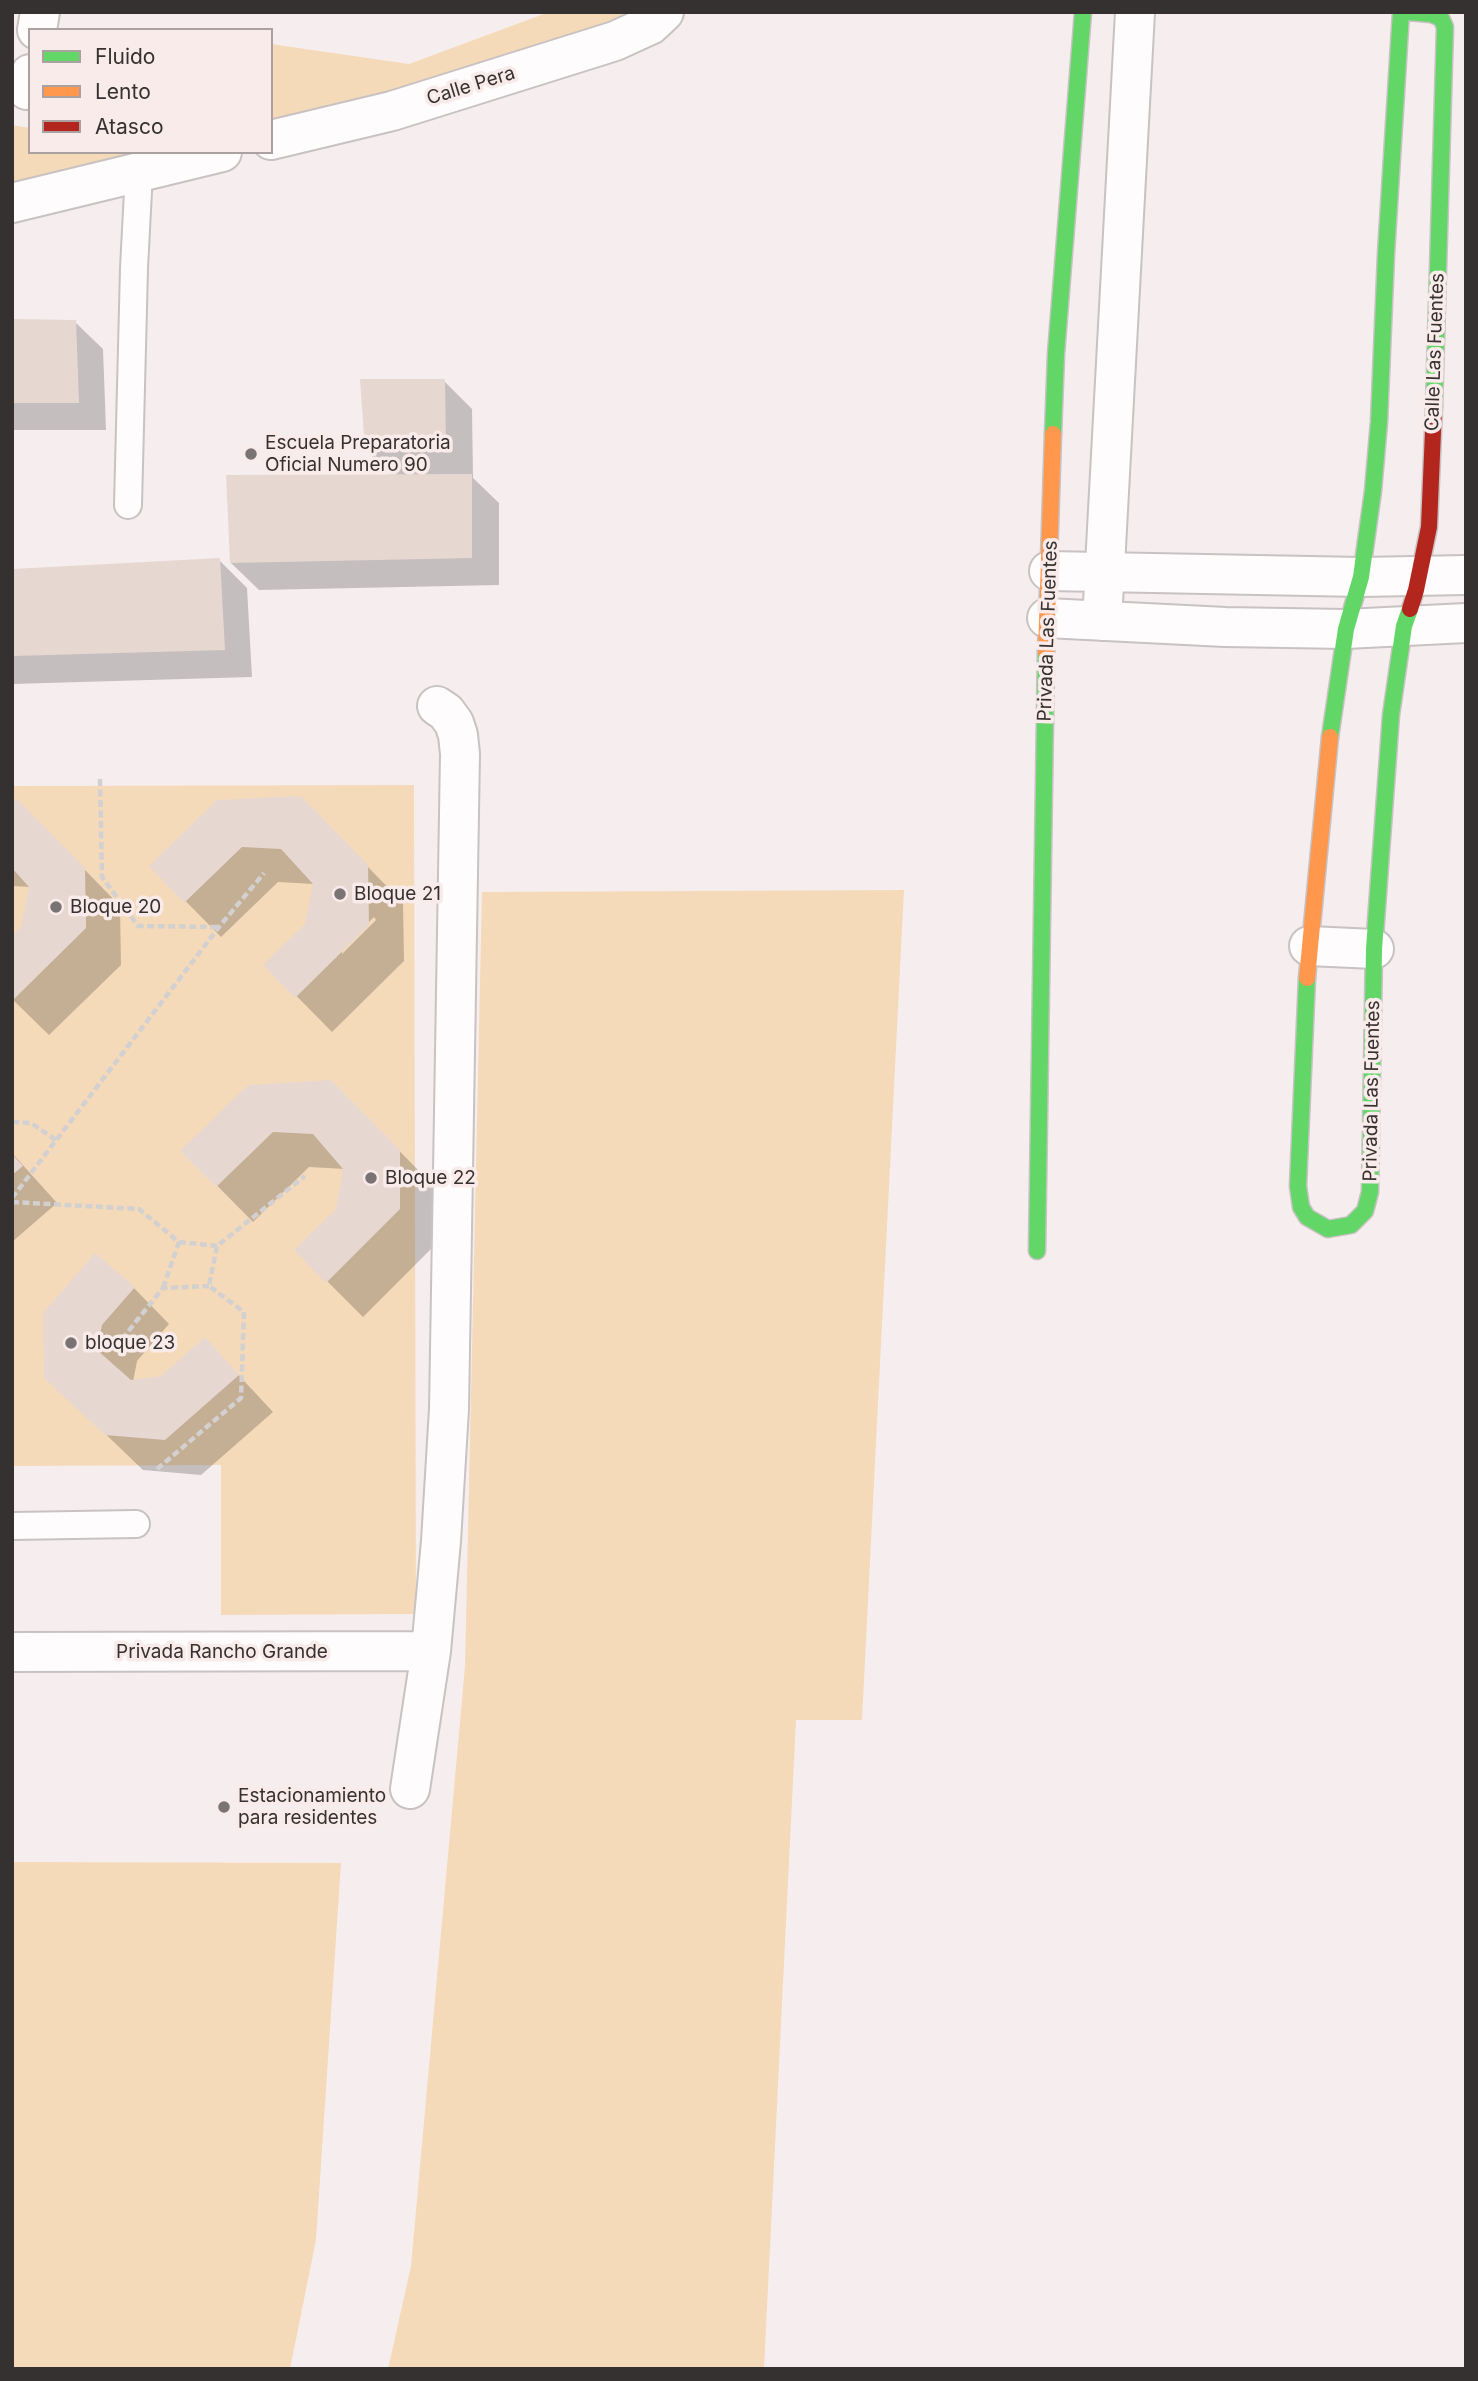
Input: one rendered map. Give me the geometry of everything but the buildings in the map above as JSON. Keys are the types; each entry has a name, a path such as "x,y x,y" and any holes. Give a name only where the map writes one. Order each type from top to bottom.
{"street":[{"name":"Calle Pera","path":"273,140 392,111 615,41 650,25 664,12"},
{"name":"Privada Las Fuentes","path":"1037,1251 1047,618 1056,354 1083,12"},
{"path":"1102,621 1135,12"},
{"path":"1346,629 1361,577 1379,422 1401,12"},
{"name":"Calle Las Fuentes","path":"1404,626 1419,576 1429,527 1431,500 1445,27 1441,18 1431,14 1407,12"},
{"path":"12,203 214,154"},
{"path":"1049,571 1361,577 1466,575"},
{"path":"1047,618 1226,627 1346,629 1466,623"},
{"name":"Privada Las Fuentes","path":"1346,629 1333,711 1309,946 1301,1080 1298,1186 1301,1207 1307,1217 1328,1229 1351,1225 1365,1211 1370,1192 1374,949 1391,715 1404,626"},
{"path":"410,1788 431,1651 449,1409 460,754 454,723 446,712 436,705"},
{"path":"1309,946 1374,949"},
{"name":"Privada Rancho Grande","path":"12,1652 431,1651"}],"lane":[{"path":"128,505 139,172"},
{"path":"12,1526 136,1524"}],"path":[{"path":"100,779 102,877 138,926 219,927"},
{"path":"12,1200 219,927 264,873"},
{"path":"12,1122 30,1123 56,1140"},
{"path":"209,1286 217,1246 305,1175"},
{"path":"12,1200 139,1209 179,1242 217,1246"},
{"path":"122,1339 163,1289 179,1242"},
{"path":"157,1469 241,1398 244,1312 209,1286 163,1289"}],"shaded area":[{"path":"549,12 638,12 618,24 273,126 273,44 409,64"},
{"path":"12,125 28,128 28,154 152,154 12,187"},
{"path":"414,785 416,1614 221,1615 221,1465 12,1466 12,786"},
{"path":"904,890 862,1720 796,1720 764,2369 388,2369 411,2266 465,1666 482,892"},
{"path":"12,1862 341,1863 316,2240 290,2369 12,2369"}],"traffic: fast":[{"path":"1053,434 1056,354 1083,12"},
{"path":"1330,737 1346,629 1361,577 1373,491 1401,12"},
{"path":"1407,12 1431,14 1441,18 1445,27 1434,407"},
{"path":"1307,978 1298,1186 1301,1207 1307,1217 1328,1229 1351,1225 1365,1211 1370,1192 1374,949 1391,715 1404,626 1410,609"},
{"path":"1037,1251 1046,652"}],"traffic: slow":[{"path":"1046,652 1053,434"},
{"path":"1307,978 1330,737"}],"traffic: jam":[{"path":"1410,609 1429,527 1434,407"}],"place":[{"name":"Escuela Preparatoria Oficial Numero 90","path":"251,454"},
{"name":"Bloque 21","path":"340,894"},
{"name":"Bloque 20","path":"56,907"},
{"name":"Bloque 22","path":"371,1178"},
{"name":"bloque 23","path":"71,1343"},
{"name":"Estacionamiento para residentes","path":"224,1807"}]}
